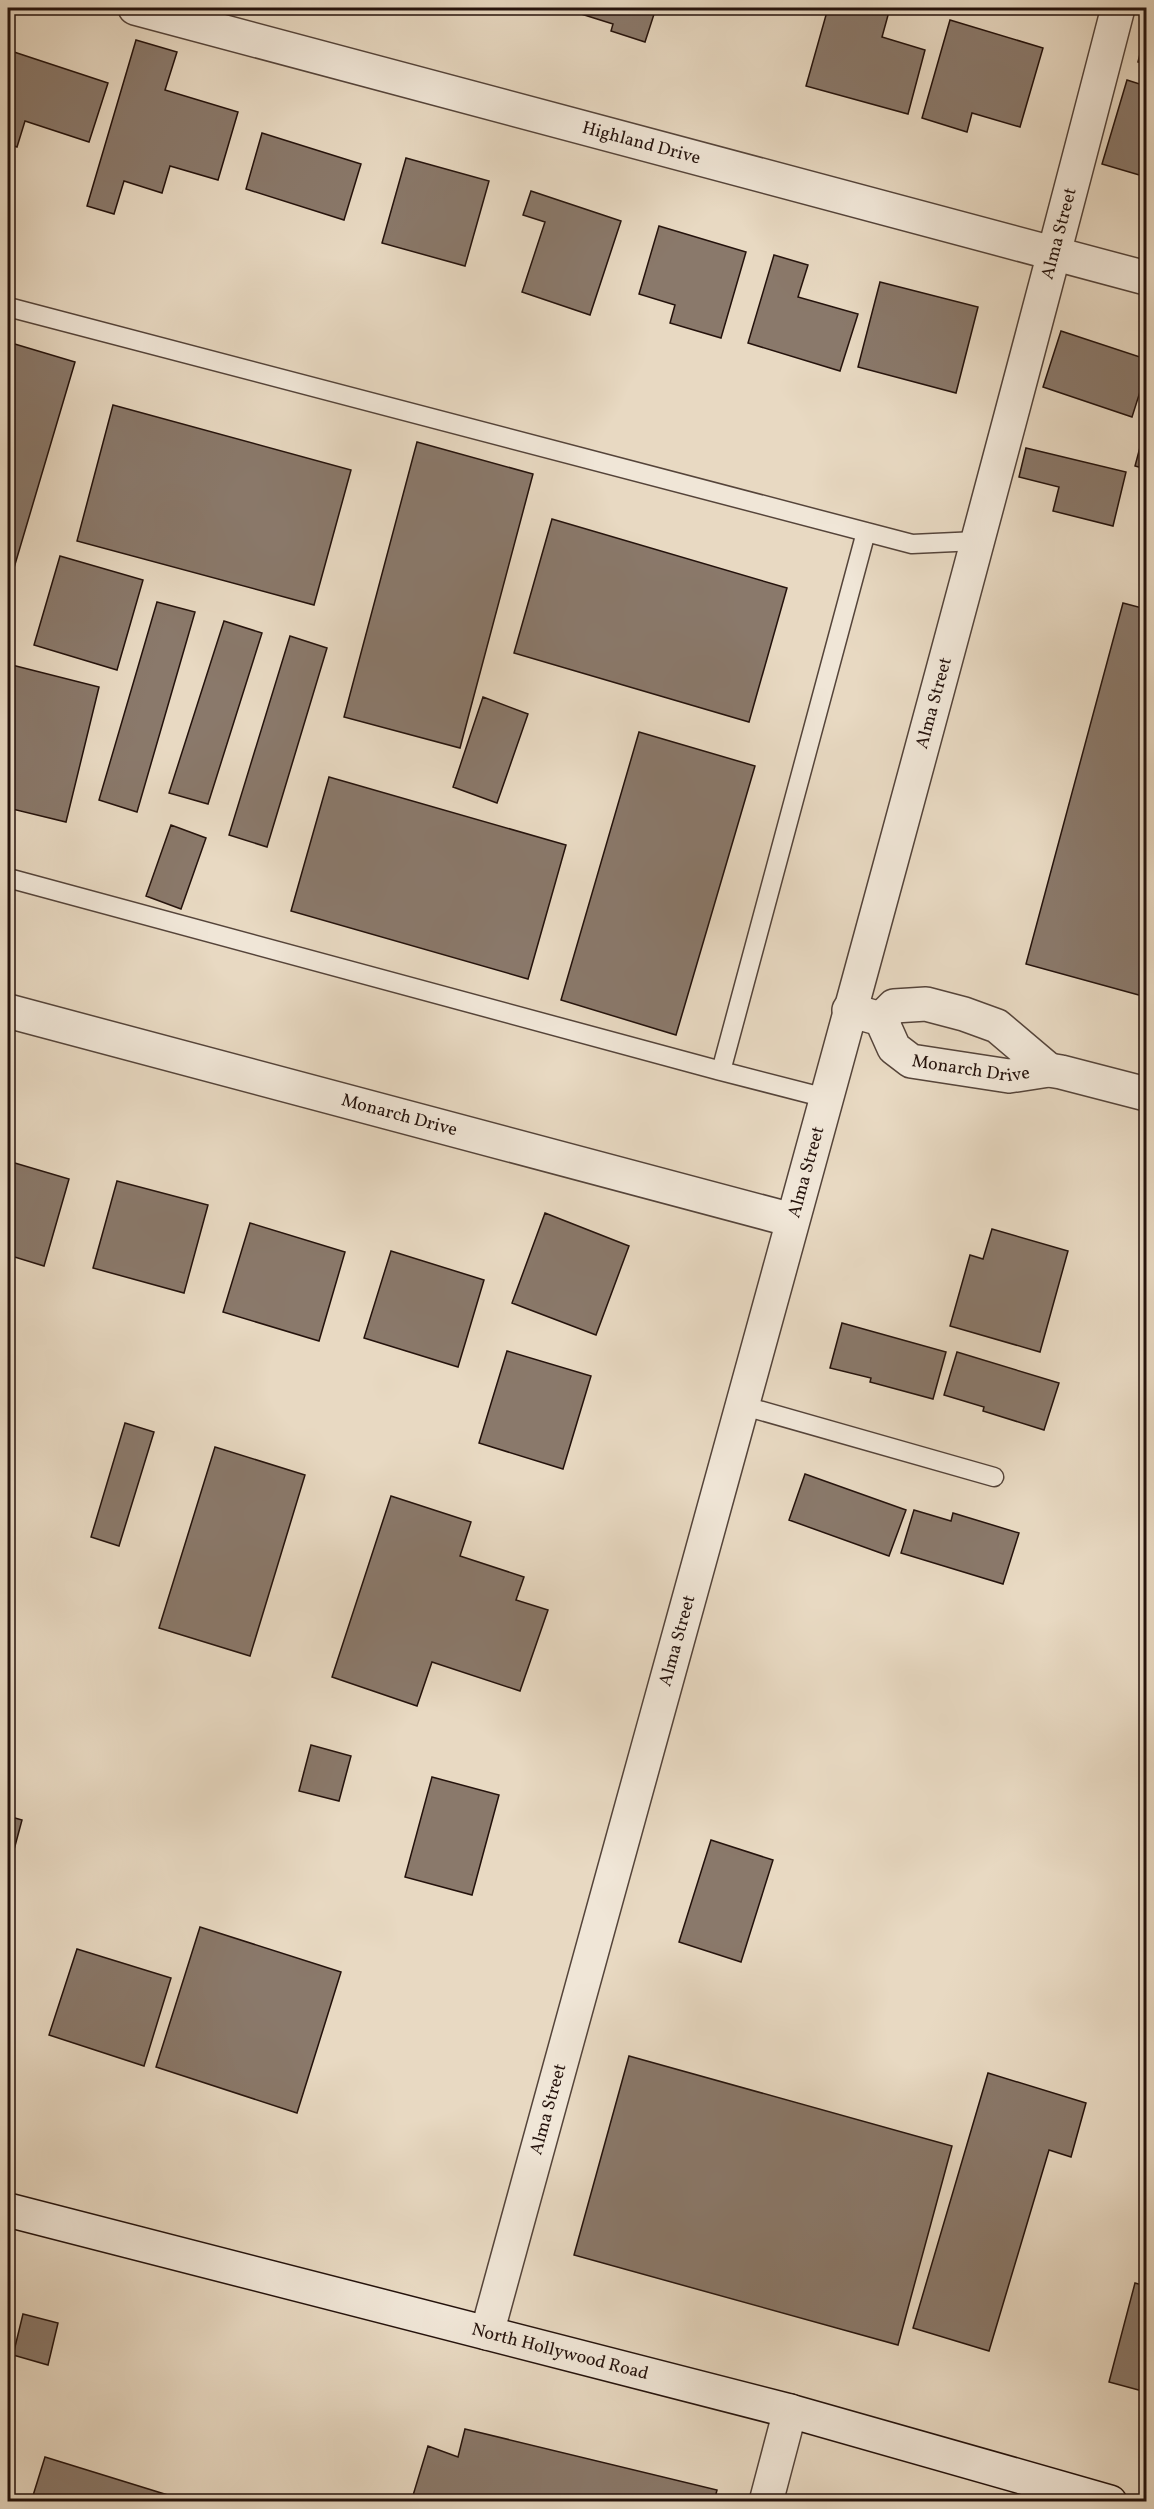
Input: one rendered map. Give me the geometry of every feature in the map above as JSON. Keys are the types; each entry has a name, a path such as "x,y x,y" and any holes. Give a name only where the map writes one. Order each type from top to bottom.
{"street":[{"name":"Highland Drive","path":"135,8 1146,278"},
{"name":"Alma Street","path":"487,2333 826,1098 1118,8"},
{"name":"Monarch Drive","path":"1049,1070 997,1026 964,1014 926,1004 894,1006 881,1019 894,1048 911,1061 1009,1076 1049,1070 1146,1094"},
{"path":"849,1010 881,1019"},
{"name":"Monarch Drive","path":"8,1011 792,1220"},
{"name":"North Hollywood Road","path":"8,2210 790,2411 1110,2502"},
{"path":"766,2502 790,2411"}],"lane":[{"path":"8,307 912,544 977,541"},
{"path":"721,1071 866,532"},
{"path":"8,878 826,1098"},
{"path":"741,1405 994,1477"}],"building":[{"path":"562,8 656,8 645,42 611,31 613,24"},
{"path":"828,8 890,8 882,37 925,50 908,114 806,86"},
{"path":"950,20 1043,48 1020,127 972,113 967,132 922,118"},
{"path":"1146,30 1146,64 1138,62"},
{"path":"136,40 177,52 165,90 238,112 218,180 170,166 162,193 124,181 114,214 87,206"},
{"path":"11,51 108,83 89,142 25,121 17,147 8,144 8,64"},
{"path":"1127,80 1146,86 1146,177 1102,164"},
{"path":"262,133 361,164 344,220 246,189"},
{"path":"406,158 489,181 465,266 382,243"},
{"path":"531,191 621,221 590,315 522,292 545,222 523,215"},
{"path":"659,226 746,252 721,338 670,323 675,305 639,294"},
{"path":"774,255 808,265 798,297 858,314 840,371 748,343"},
{"path":"880,282 978,307 956,393 858,367"},
{"path":"1061,331 1146,359 1146,373 1132,417 1043,387"},
{"path":"8,342 75,362 8,588"},
{"path":"113,405 351,470 314,605 77,541"},
{"path":"1146,425 1146,469 1135,466"},
{"path":"417,442 533,474 460,748 344,717"},
{"path":"1026,448 1126,472 1113,526 1053,511 1059,487 1019,477"},
{"path":"552,519 787,588 749,722 514,653"},
{"path":"60,556 143,580 117,670 34,645"},
{"path":"157,602 195,612 137,812 99,800"},
{"path":"1123,603 1146,609 1146,997 1026,964"},
{"path":"224,621 262,633 208,804 169,793"},
{"path":"290,636 327,648 267,847 229,835"},
{"path":"8,664 99,687 66,822 8,808"},
{"path":"483,697 528,714 497,803 453,787"},
{"path":"639,732 755,766 676,1035 561,1000"},
{"path":"329,777 566,845 528,979 291,911"},
{"path":"171,825 206,838 181,909 146,896"},
{"path":"8,1161 69,1179 44,1266 8,1255"},
{"path":"117,1181 208,1205 184,1293 93,1268"},
{"path":"545,1213 629,1246 596,1335 512,1303"},
{"path":"250,1223 345,1252 319,1341 223,1312"},
{"path":"992,1229 1068,1251 1040,1352 950,1326 970,1255 983,1259"},
{"path":"391,1251 484,1280 458,1367 364,1338"},
{"path":"842,1323 946,1352 933,1399 870,1382 871,1378 830,1368"},
{"path":"507,1351 591,1376 563,1469 479,1443"},
{"path":"957,1352 1059,1383 1044,1430 983,1411 984,1407 944,1395"},
{"path":"125,1423 154,1432 119,1546 91,1537"},
{"path":"215,1447 305,1475 250,1656 159,1628"},
{"path":"805,1474 906,1510 889,1556 789,1520"},
{"path":"391,1496 471,1522 460,1556 524,1577 516,1600 548,1610 520,1691 432,1662 417,1706 332,1677"},
{"path":"914,1510 951,1521 953,1513 1019,1533 1003,1584 901,1553"},
{"path":"311,1745 351,1756 339,1801 299,1791"},
{"path":"432,1777 499,1795 472,1895 405,1877"},
{"path":"8,1816 22,1820 8,1872"},
{"path":"711,1840 773,1860 741,1962 679,1942"},
{"path":"200,1927 341,1972 297,2113 156,2067"},
{"path":"77,1949 171,1978 144,2066 49,2035"},
{"path":"629,2056 952,2146 898,2345 574,2255"},
{"path":"988,2073 1086,2103 1071,2157 1049,2150 989,2351 913,2328"},
{"path":"1135,2283 1146,2286 1146,2392 1109,2382"},
{"path":"23,2314 58,2323 48,2365 13,2355"},
{"path":"465,2429 717,2490 714,2502 411,2502 428,2446 458,2457"},
{"path":"45,2457 184,2500 183,2502 31,2502"}]}
